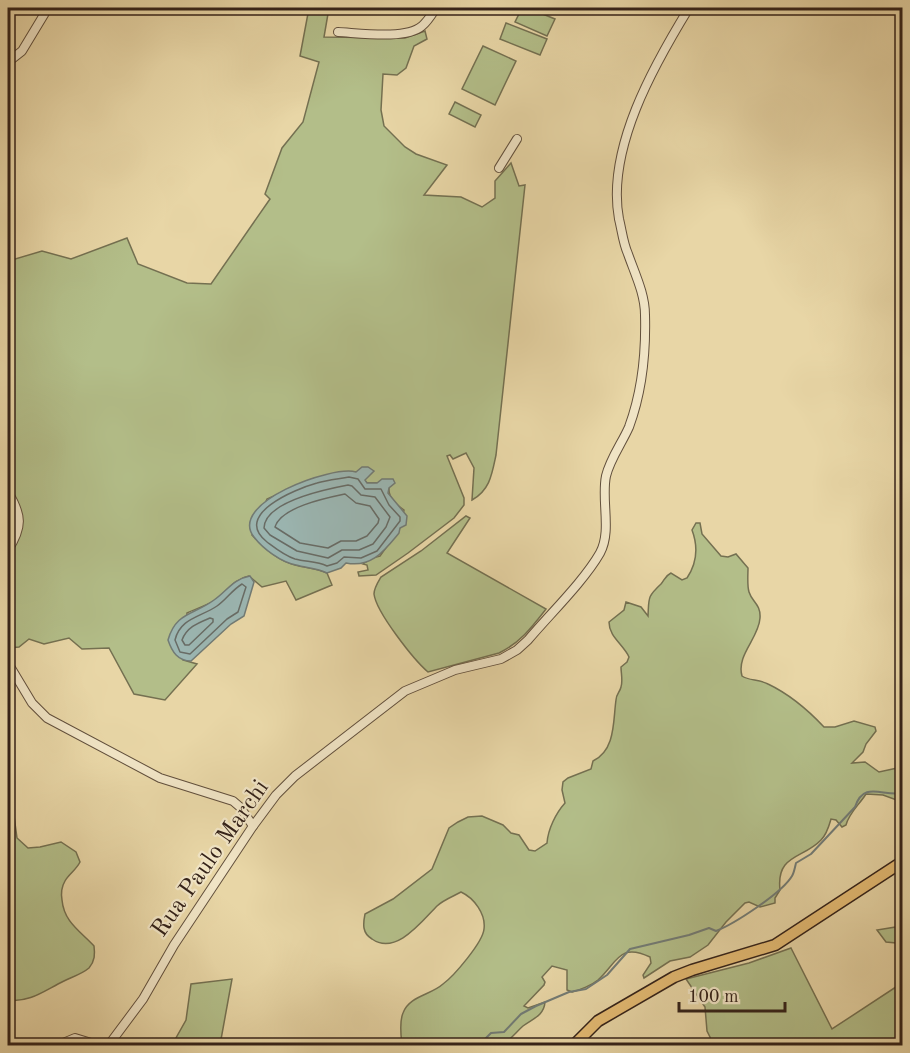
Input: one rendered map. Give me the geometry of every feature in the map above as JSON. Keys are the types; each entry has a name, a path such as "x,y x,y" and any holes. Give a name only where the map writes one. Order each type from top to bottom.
{"main road":[{"path":"573,1046 598,1021 674,977 775,945 903,862"}],"street":[{"path":"8,62 22,51 48,8"},
{"path":"339,32 401,34 413,32 421,28 436,8"},
{"name":"Rua Paulo Marchi","path":"108,1046 137,1008 174,945 276,795 307,765 344,740 373,714 405,691 455,669 501,659 518,650 588,570 601,551 604,538 603,496 606,475 629,425 639,386 645,345 645,311 641,288 622,234 617,209 617,181 626,142 645,85 689,8"},
{"path":"499,168 517,140"},
{"path":"8,492 19,511 20,521 8,550"},
{"path":"8,663 32,703 47,718 160,778 233,801 253,826"},
{"path":"56,1046 75,1038 101,1046"}],"green space":[{"path":"309,8 329,8 324,37 405,38 425,31 427,39 414,46 406,68 397,75 383,74 381,110 384,126 405,147 416,154 447,165 424,195 461,197 482,207 495,198 495,181 511,163 519,186 525,185 493,469 483,491 472,500 474,468 466,453 453,459 450,455 447,456 464,498 464,505 454,518 376,575 359,576 358,572 368,570 367,565 363,564 380,556 400,528 404,510 391,498 389,488 377,483 367,483 356,472 312,479 267,499 252,535 277,557 295,565 327,573 332,585 296,600 286,581 262,587 249,576 239,580 214,601 187,613 183,660 197,664 165,700 134,694 109,648 82,649 69,638 44,644 29,639 19,647 8,648 8,550 19,521 8,492 8,257 12,260 42,251 71,259 127,238 138,264 187,283 211,284 270,199 265,194 282,148 303,122 319,62 300,56"},
{"path":"522,8 528,8 555,19 547,36 515,22"},
{"path":"506,23 547,39 540,55 500,39"},
{"path":"483,46 516,61 495,105 462,89"},
{"path":"455,102 481,115 475,127 449,114"},
{"path":"466,516 470,518 447,553 546,609 531,628 499,653 428,672 405,647 381,612 374,594 376,585 381,577 421,551"},
{"path":"696,523 700,523 702,534 721,556 728,557 736,554 748,568 749,592 758,606 760,618 756,633 742,661 742,676 765,682 783,693 824,727 835,727 854,721 875,727 876,731 863,752 852,763 865,762 879,772 902,767 902,802 883,795 866,794 846,825 842,827 836,820 831,819 821,840 786,863 782,870 780,890 775,903 760,907 749,902 745,903 708,945 690,957 670,961 644,978 643,975 651,963 650,957 640,953 625,953 619,956 595,982 572,992 567,990 567,970 552,966 542,977 544,985 524,1006 528,1008 545,1002 542,1011 500,1046 402,1045 401,1021 406,1007 415,999 438,988 461,967 482,935 483,918 475,902 461,892 439,904 416,928 399,940 381,943 366,934 365,914 393,899 432,869 449,828 468,817 482,816 503,825 511,833 519,835 529,850 535,851 547,843 553,822 565,803 563,782 591,769 593,761 606,750 610,742 616,698 622,685 621,667 629,657 611,632 609,622 624,610 626,602 641,607 648,616 651,595 667,575 671,573 682,580 687,578 695,560 696,548 692,530"},
{"path":"8,802 14,816 17,838 28,848 61,842 76,852 80,862 63,885 63,908 69,920 94,946 94,957 89,968 23,1000 8,1000"},
{"path":"902,926 902,954 896,943 886,942 877,930"},
{"path":"791,948 832,1029 902,983 902,1045 714,1045 707,1031 705,1007 686,979 749,963"},
{"path":"232,979 220,1045 172,1045 186,1020 191,984"}],"water":[{"path":"362,467 368,467 374,471 365,480 367,483 393,479 395,483 389,488 388,493 407,516 406,525 400,528 399,533 377,557 363,563 346,563 341,568 327,573 284,561 267,550 254,537 250,524 255,512 268,500 306,481 326,474 356,472"},
{"path":"250,576 254,582 244,616 231,624 191,661 176,655 168,640 176,624 186,615 207,605 235,583"}],"waterway":[{"path":"482,1046 482,1042 491,1033 504,1032 521,1014 569,992 586,989 607,975 630,949 709,928 716,931 734,922 787,883 793,875 796,863 811,854 855,807 863,794 875,791 902,793"}]}
